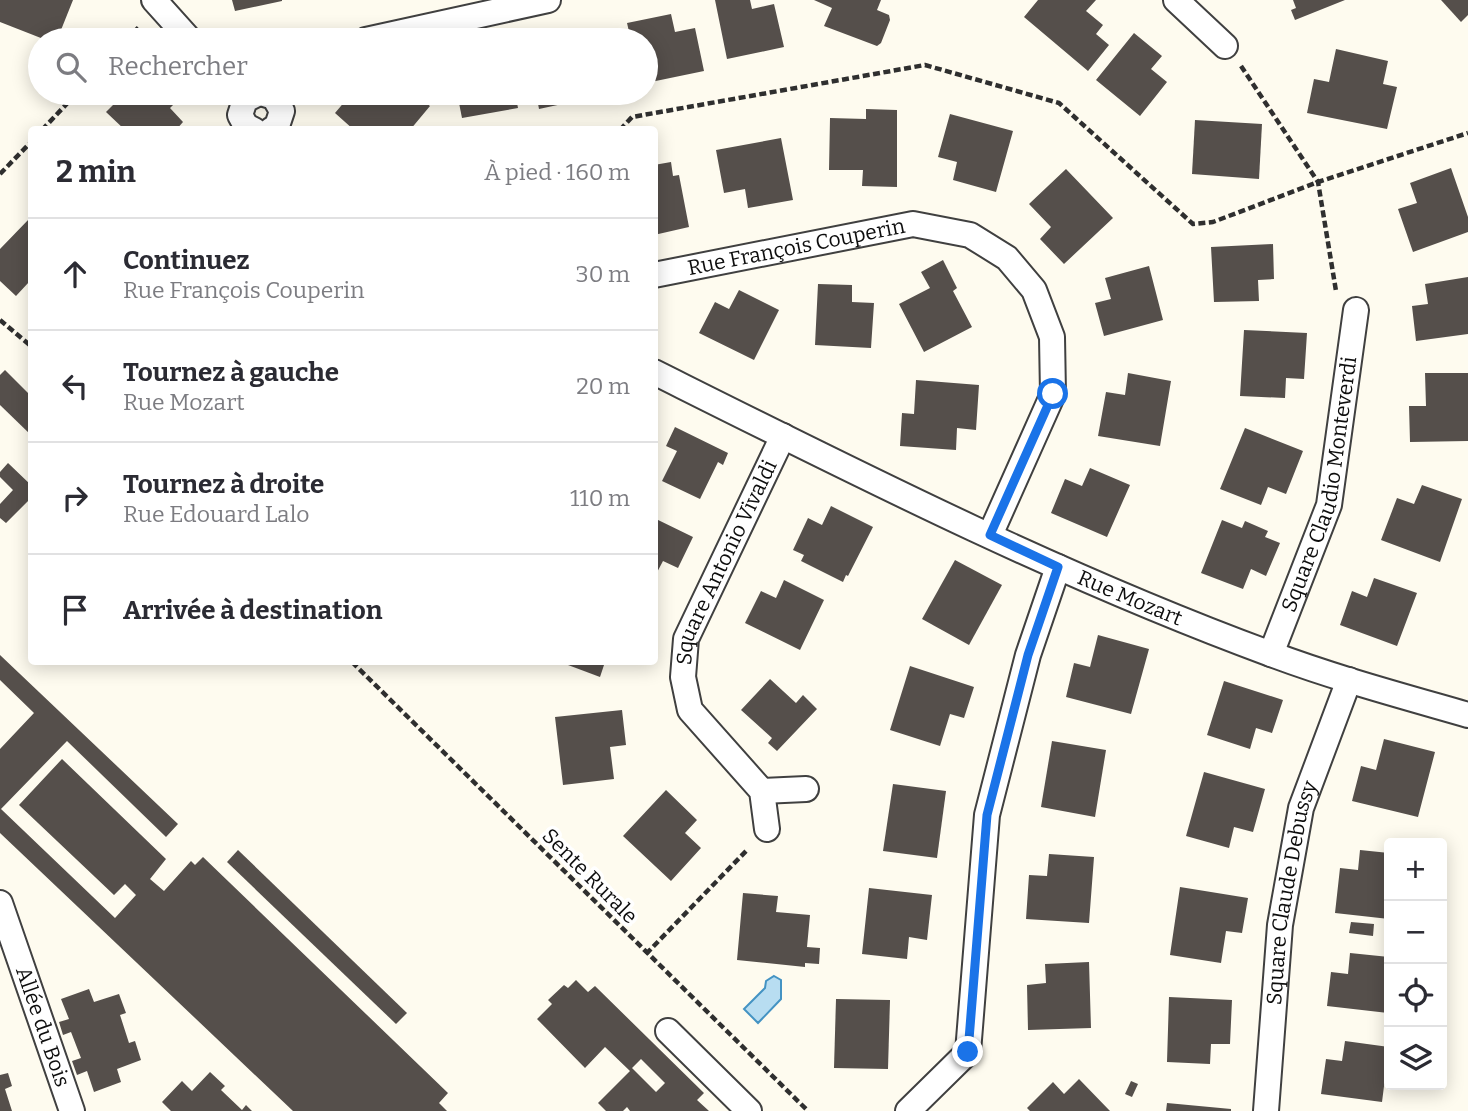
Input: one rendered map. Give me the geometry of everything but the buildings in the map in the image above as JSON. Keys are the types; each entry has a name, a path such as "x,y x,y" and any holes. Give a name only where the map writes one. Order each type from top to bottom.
{"street":[{"path":"154,0 179,28"},
{"path":"421,28 548,0"},
{"path":"1176,0 1225,46"},
{"path":"250,105 240,115 259,126"},
{"path":"264,126 282,111 274,105"},
{"name":"Rue François Couperin","path":"658,274 913,224 970,235 1007,258 1034,290 1052,337 1053,394 990,535"},
{"name":"Square Claudio Monteverdi","path":"1270,654 1329,505 1356,310"},
{"name":"Rue Mozart","path":"658,374 1058,567 1270,654 1468,715"},
{"name":"Square Antonio Vivaldi","path":"762,791 690,710 683,677 685,639 782,436"},
{"path":"908,1111 968,1052 987,815 1028,655 1058,567"},
{"name":"Square Claude Debussy","path":"1266,1111 1279,925 1301,808 1349,680"},
{"path":"767,829 762,791 806,789"},
{"name":"Allée du Bois","path":"0,903 72,1111"},
{"path":"668,1031 749,1111"}],"path":[{"path":"1225,46 1244,68 1318,182 1339,307 1356,310"},
{"path":"624,126 632,117 925,65 1059,103 1193,224 1213,222 1318,182 1468,133"},
{"path":"46,126 66,105"},
{"path":"0,174 28,145"},
{"path":"0,320 28,344"},
{"name":"Sente Rurale","path":"355,665 808,1111"},
{"path":"646,954 767,829"}],"water":[{"path":"774,976 781,980 781,999 758,1023 744,1009 765,988 766,981"}],"route":[{"path":"968,1052 987,815 1028,655 1058,567 990,535 1053,394"}]}
